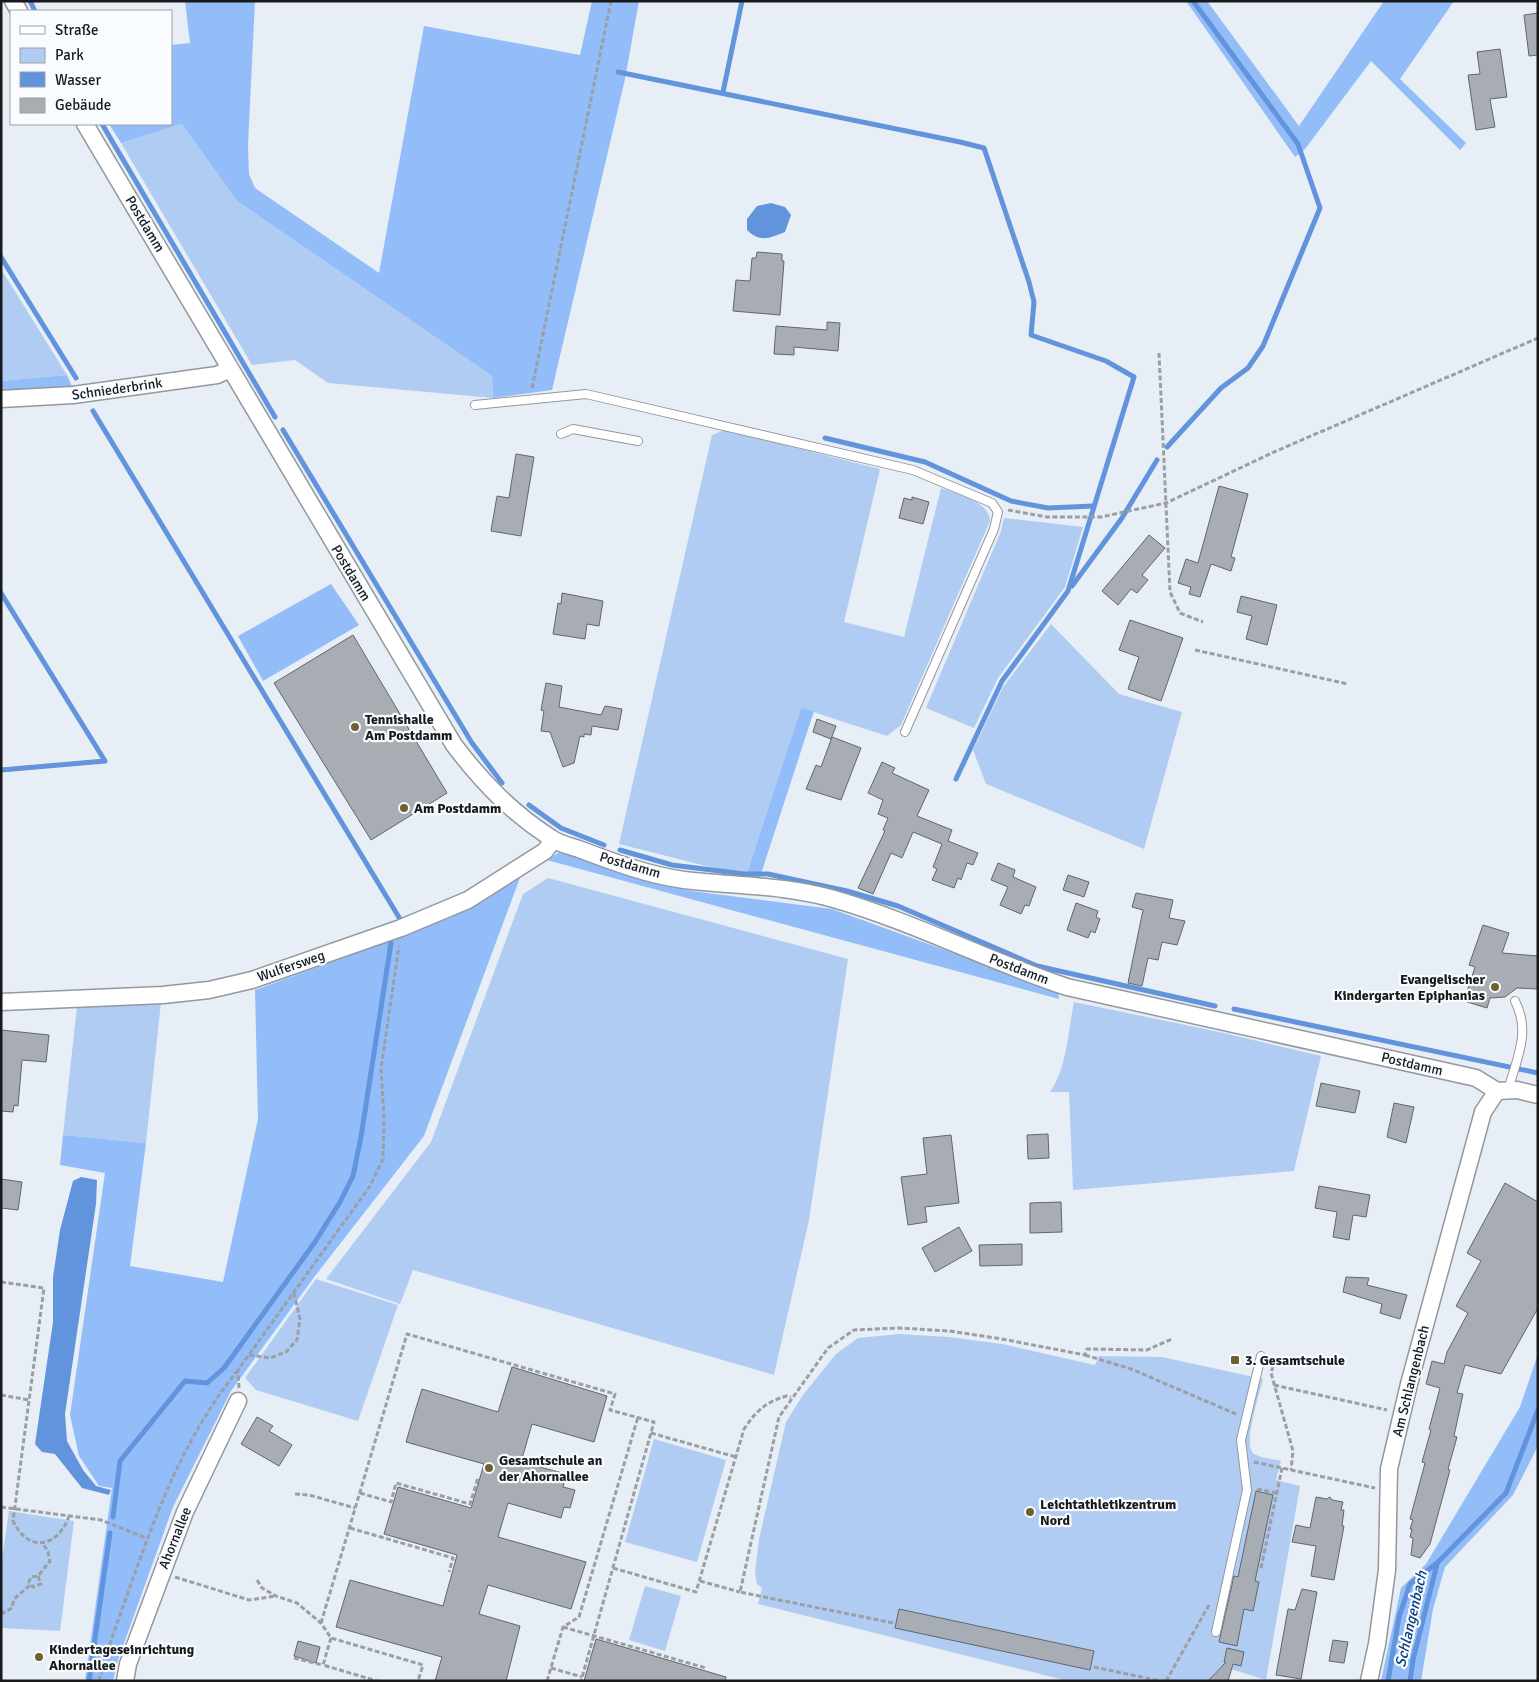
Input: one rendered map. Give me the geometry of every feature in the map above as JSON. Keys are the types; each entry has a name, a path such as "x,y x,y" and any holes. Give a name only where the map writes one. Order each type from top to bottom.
{"street":[{"name":"Postdamm","path":"86,125 454,745 482,782 502,801 553,840 654,874 684,880 775,887 833,899 908,924 1026,973 1067,987 1476,1078 1503,1091 1538,1095"},
{"name":"Schniederbrink","path":"1,399 73,395 216,375 230,369"},
{"name":"Wulfersweg","path":"1,1002 163,995 210,990 252,980 401,928 468,900 546,851 553,840"},
{"name":"Am Schlangenbach","path":"1368,1681 1377,1644 1387,1570 1388,1469 1482,1112 1503,1091"},
{"name":"Ahornallee","path":"125,1681 128,1664 160,1573 185,1512 238,1401"}],"lane":[{"path":"475,405 586,394 913,470 992,503 998,512 994,529 905,732"},
{"path":"562,434 573,429 638,441"},
{"path":"1503,1091 1513,1073 1524,1030 1521,1014 1515,1001"},
{"path":"1216,1632 1247,1486 1241,1440 1261,1356"}],"path":[{"path":"530,401 611,1"},
{"path":"998,512 1008,510 1047,517 1101,517 1166,504 1274,452 1538,338"},
{"path":"1159,353 1170,592 1180,613 1203,622"},
{"path":"1195,650 1348,684"},
{"path":"99,1681 105,1657 147,1538 186,1447 223,1388 249,1355 370,1186 383,1159 384,1119 381,1068 401,928"},
{"path":"1,1282 44,1288 13,1520 19,1533 37,1542 43,1542 53,1541 59,1535 69,1516"},
{"path":"249,1355 270,1358 286,1352 297,1340 300,1319 294,1293"},
{"path":"740,1592 779,1417 828,1348 854,1330 899,1328 949,1331 1002,1338 1085,1355 1163,1382 1246,1418"},
{"path":"321,1623 407,1334 615,1394 610,1410 654,1422 581,1679 551,1668"},
{"path":"1085,1355 1087,1349 1147,1350 1172,1339"},
{"path":"1275,1359 1271,1373 1293,1451 1291,1470"},
{"path":"238,1370 238,1401"},
{"path":"1274,1385 1402,1413"},
{"path":"1,1396 29,1400"},
{"path":"613,1568 696,1592 744,1429 756,1412 765,1404 778,1398 792,1397"},
{"path":"548,1681 563,1627 579,1617 638,1417"},
{"path":"651,1433 736,1457"},
{"path":"1243,1460 1388,1490"},
{"path":"1261,1568 1282,1468"},
{"path":"360,1493 391,1502 396,1483 470,1504 478,1478"},
{"path":"1247,1486 1277,1493"},
{"path":"295,1494 309,1495 355,1508"},
{"path":"1,1507 101,1520 147,1538"},
{"path":"350,1528 453,1558 449,1572"},
{"path":"1,1614 12,1608 14,1599 30,1584 31,1577 38,1576 50,1561 43,1542"},
{"path":"160,1573 249,1600 276,1596"},
{"path":"30,1584 38,1586 41,1581 38,1576"},
{"path":"257,1580 262,1588 276,1596 297,1603 321,1623 331,1638 423,1664 418,1681"},
{"path":"700,1581 740,1592 893,1623"},
{"path":"1166,1681 1213,1597"},
{"path":"563,1627 706,1668"},
{"path":"322,1666 331,1638"},
{"path":"294,1658 377,1681"},
{"path":"1094,1667 1160,1681"}],"green space":[{"path":"182,124 237,201 492,376 493,398 328,383 295,360 252,365 121,143"},
{"path":"1,269 67,375 1,381"},
{"path":"725,430 880,469 844,622 904,637 941,488 978,503 988,514 990,521 901,725 887,736 801,708 746,876 619,844 712,435"},
{"path":"1004,518 1083,527 1065,587 998,678 974,728 926,708 1001,531"},
{"path":"1051,624 1119,694 1182,712 1144,849 986,784 973,750 1003,687"},
{"path":"548,878 848,959 809,1220 774,1375 413,1270 400,1304 326,1279 431,1142 523,894"},
{"path":"161,1002 146,1143 63,1135 77,1006"},
{"path":"1074,1002 1224,1033 1321,1056 1294,1171 1073,1190 1069,1092 1050,1092 1056,1082 1063,1061"},
{"path":"316,1279 398,1305 358,1421 256,1390 245,1378"},
{"name":"Leichtathletikzentrum Nord","path":"899,1334 949,1337 1002,1344 1095,1365 1099,1356 1162,1357 1263,1379 1251,1430 1251,1449 1254,1454 1281,1461 1276,1480 1300,1486 1266,1680 1221,1666 1208,1681 1068,1681 758,1604 762,1588 757,1584 755,1573 759,1539 786,1422 803,1395 836,1354 858,1338"},
{"path":"654,1439 726,1460 697,1562 625,1542"},
{"path":"9,1511 74,1521 60,1631 1,1628 1,1566"},
{"path":"645,1586 681,1596 665,1651 629,1640"}],"shaded area":[{"path":"185,1 255,1 248,145 249,174 255,188 379,273 424,26 580,55 592,1 639,1 625,79 552,390 493,398 492,376 237,201 182,124 121,143 110,125 172,125 172,45 190,43"},
{"path":"1186,1 1207,1 1299,126 1384,1 1454,1 1400,79 1466,143 1460,150 1371,61 1305,149 1295,157"},
{"path":"67,375 73,389 1,393 1,381"},
{"path":"331,584 359,625 263,681 238,636"},
{"path":"801,708 814,711 760,877 746,876"},
{"path":"561,851 684,890 832,909 1058,991 1059,999 547,860"},
{"path":"521,875 424,1136 315,1276 231,1391 173,1507 118,1660 113,1681 85,1681 112,1488 99,1486 79,1456 70,1415 105,1173 60,1165 63,1135 146,1143 130,1266 223,1282 258,1119 255,990 389,941 469,904"},
{"path":"1538,1354 1538,1446 1513,1495 1445,1567 1433,1609 1421,1681 1381,1681 1401,1588 1426,1564 1520,1407"}],"water":[{"path":"771,203 785,207 791,215 785,232 765,238 756,237 747,230 747,219 757,206"},
{"path":"81,1177 97,1180 96,1204 65,1414 67,1441 83,1470 96,1486 111,1490 109,1495 82,1488 55,1454 42,1452 35,1444 53,1322 53,1277 60,1230 73,1181"}],"building":[{"path":"1538,13 1538,55 1529,56 1524,15"},
{"path":"1500,49 1507,97 1490,99 1495,127 1476,130 1468,75 1480,74 1477,52"},
{"path":"757,252 782,254 782,261 784,261 780,315 733,311 736,280 750,281 752,258 756,258"},
{"path":"827,322 840,323 838,351 794,347 794,355 774,354 776,326 827,330"},
{"path":"516,454 534,457 521,536 491,531 497,496 509,498"},
{"path":"1219,486 1248,494 1231,557 1235,558 1231,571 1211,564 1200,597 1189,594 1191,587 1178,583 1186,559 1198,563"},
{"path":"912,497 929,502 923,524 899,518 904,498 912,500"},
{"path":"1149,535 1165,548 1142,575 1148,580 1137,593 1131,589 1118,605 1102,591"},
{"path":"562,593 603,601 599,626 587,624 585,639 553,634 558,603 561,604"},
{"path":"1241,596 1277,605 1267,645 1246,639 1252,616 1237,612"},
{"path":"1130,620 1183,638 1161,701 1128,689 1139,657 1119,650"},
{"name":"Tennishalle Am Postdamm","path":"353,635 447,793 371,840 274,683"},
{"path":"546,683 562,686 559,707 601,715 605,706 622,709 618,730 592,726 591,735 584,734 584,737 580,736 574,763 563,767 550,732 541,731 544,711 541,710"},
{"path":"817,719 836,726 831,739 813,732"},
{"path":"832,737 861,748 841,800 806,789 816,765 821,767"},
{"path":"882,762 895,768 892,773 929,790 917,816 952,830 948,841 978,853 973,865 967,863 961,880 958,878 954,888 932,880 937,869 933,867 942,844 913,832 902,858 891,853 873,894 858,888 885,831 883,830 888,818 878,814 883,800 868,793"},
{"path":"998,863 1015,870 1013,877 1036,887 1029,906 1025,905 1021,914 1000,905 1008,887 991,880"},
{"path":"1068,875 1089,882 1084,897 1063,890"},
{"path":"1136,893 1173,900 1169,918 1185,921 1177,945 1162,942 1158,960 1148,958 1142,986 1128,983 1143,910 1132,907"},
{"path":"1076,903 1098,911 1096,917 1100,919 1095,933 1091,931 1088,938 1067,930"},
{"path":"1483,925 1509,933 1502,953 1538,956 1538,989 1517,988 1505,997 1490,998 1487,1008 1464,1001 1475,967 1469,965"},
{"path":"1,1030 49,1035 46,1062 22,1060 18,1106 14,1105 13,1112 1,1111"},
{"path":"1321,1083 1360,1091 1355,1113 1316,1106"},
{"path":"1394,1103 1414,1107 1406,1143 1387,1137"},
{"path":"1048,1134 1049,1158 1028,1159 1027,1135"},
{"path":"951,1135 959,1203 925,1207 927,1222 908,1225 901,1177 927,1174 923,1138"},
{"path":"1,1179 22,1182 18,1210 1,1208"},
{"path":"1505,1183 1538,1202 1538,1308 1501,1374 1465,1365 1457,1393 1463,1394 1454,1436 1457,1437 1448,1469 1450,1470 1430,1544 1420,1558 1411,1555 1413,1538 1410,1537 1412,1529 1410,1529 1413,1520 1410,1519 1425,1463 1422,1462 1440,1388 1426,1384 1432,1361 1444,1364 1447,1352 1468,1313 1456,1306 1481,1261 1467,1253"},
{"path":"1319,1186 1370,1195 1366,1217 1353,1215 1349,1240 1333,1237 1337,1212 1315,1208"},
{"path":"1061,1202 1062,1232 1030,1233 1030,1203"},
{"path":"959,1227 972,1251 935,1272 922,1248"},
{"path":"1022,1244 1022,1265 980,1266 979,1245"},
{"path":"1346,1277 1369,1278 1367,1285 1407,1295 1400,1319 1380,1313 1382,1304 1343,1292"},
{"path":"512,1367 607,1396 594,1442 532,1424 521,1462 566,1474 563,1487 575,1490 570,1508 564,1507 561,1518 508,1503 498,1537 586,1562 571,1609 488,1585 479,1614 520,1626 506,1681 435,1681 442,1657 336,1627 350,1580 443,1606 457,1555 384,1534 398,1487 471,1508 484,1464 406,1442 422,1389 498,1412"},
{"path":"257,1417 273,1426 269,1431 292,1445 279,1466 241,1444"},
{"path":"1256,1491 1273,1495 1255,1581 1259,1582 1253,1611 1244,1609 1237,1646 1219,1642 1234,1576 1238,1577"},
{"path":"1316,1497 1327,1499 1330,1497 1332,1500 1343,1502 1341,1510 1344,1510 1342,1526 1344,1526 1334,1580 1311,1576 1316,1546 1292,1542 1296,1525 1310,1528"},
{"path":"1302,1589 1317,1592 1301,1679 1276,1675 1288,1609 1295,1610"},
{"path":"899,1609 1094,1651 1090,1670 895,1628"},
{"path":"596,1639 726,1677 725,1681 584,1681"},
{"path":"1333,1640 1348,1642 1344,1663 1329,1661"},
{"path":"298,1641 320,1647 316,1663 294,1656"},
{"path":"1227,1648 1244,1652 1241,1666 1233,1664 1228,1681 1208,1681 1226,1662 1224,1662"}],"waterway":[{"path":"30,1 34,10"},
{"path":"723,92 742,1"},
{"path":"1167,447 1221,388 1248,368 1263,346 1320,208 1298,144 1193,1"},
{"path":"618,72 984,148 1029,282 1034,302 1031,335 1106,361 1134,377 1068,591 1002,681 956,779"},
{"path":"103,125 275,417"},
{"path":"1,257 76,378"},
{"path":"93,411 400,919"},
{"path":"283,430 472,743 502,783"},
{"path":"825,438 925,462 1011,501 1048,508 1094,506"},
{"path":"1072,586 1122,518 1157,460"},
{"path":"1,593 105,761 1,770"},
{"path":"529,805 561,828 604,845"},
{"path":"620,850 672,865 744,874 768,874 847,891 898,906 1037,966 1215,1006"},
{"path":"113,1517 120,1461 185,1381 207,1383 224,1368 315,1242 340,1202 353,1176 361,1137 391,943"},
{"path":"1234,1009 1538,1073"},
{"name":"Schlangenbach","path":"1388,1681 1399,1617 1410,1584 1437,1563 1506,1493 1538,1410"},
{"path":"89,1681 110,1533"},
{"name":"Schlangenbach","path":"1410,1681 1413,1660 1437,1564"}],"place":[{"name":"Tennishalle Am Postdamm","path":"355,727"},
{"name":"Am Postdamm","path":"404,808"},
{"name":"Evangelischer Kindergarten Epiphanias","path":"1495,987"},
{"name":"3. Gesamtschule","path":"1235,1360"},
{"name":"Gesamtschule an der Ahornallee","path":"489,1468"},
{"name":"Leichtathletikzentrum Nord","path":"1030,1512"},
{"name":"Kindertageseinrichtung Ahornallee","path":"39,1657"}]}
